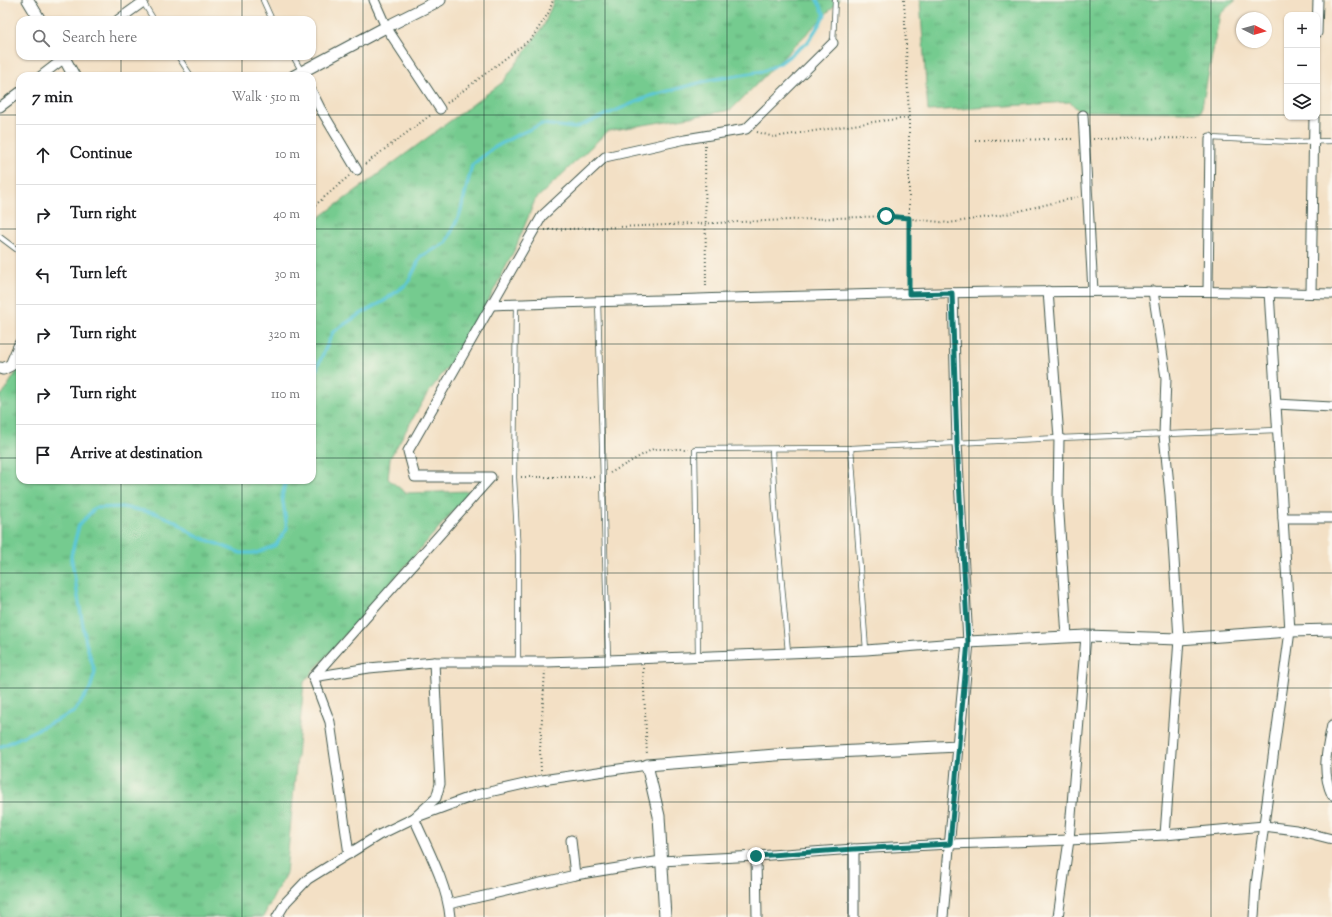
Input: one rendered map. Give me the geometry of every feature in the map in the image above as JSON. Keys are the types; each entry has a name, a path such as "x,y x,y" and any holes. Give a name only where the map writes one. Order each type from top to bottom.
{"street":[{"path":"28,0 38,16"},
{"path":"374,0 386,27 440,109"},
{"path":"305,72 386,27 440,0"},
{"path":"1318,0 1318,12"},
{"path":"123,16 143,1"},
{"path":"314,677 491,477 415,477 408,451 542,216 605,157 686,138 746,129 833,43"},
{"path":"46,72 61,60"},
{"path":"66,60 72,72"},
{"path":"0,107 16,95"},
{"path":"316,100 356,170"},
{"path":"1083,115 1093,291"},
{"path":"1311,293 1314,120"},
{"path":"1208,291 1210,138"},
{"path":"492,305 1048,291 1208,291 1332,294"},
{"path":"1048,291 1060,438 1058,499 1067,637"},
{"path":"1154,291 1166,378 1164,435 1170,495 1179,639 1165,835"},
{"path":"1254,917 1256,884 1290,631 1269,292"},
{"path":"943,917 968,642 957,443 952,293"},
{"path":"0,368 3,369 11,365 16,353"},
{"path":"1276,404 1332,406"},
{"path":"1283,518 1332,518"},
{"path":"314,677 369,668 434,662 546,662 608,660 866,650 968,642 1086,636 1179,639 1290,631 1332,630"},
{"path":"1058,917 1069,840 1086,636"},
{"path":"414,818 436,798 440,784 434,662"},
{"path":"314,677 330,722 349,854"},
{"path":"1332,725 1326,751 1325,770 1332,795"},
{"path":"277,917 286,902 308,879 378,835 414,818 476,795 542,780 648,765 775,755 958,746"},
{"path":"648,765 659,816 665,917"},
{"path":"414,818 444,890 449,904 450,917"},
{"path":"449,904 575,875 661,861 950,844 1165,835 1264,826 1296,830 1332,838"},
{"path":"571,840 575,875"},
{"path":"854,849 854,917"},
{"path":"756,856 757,917"}],"lane":[{"path":"262,0 270,16"},
{"path":"833,43 835,0"},
{"path":"143,1 152,16"},
{"path":"180,60 188,72"},
{"path":"294,60 299,72"},
{"path":"1210,138 1332,141"},
{"path":"0,237 16,249"},
{"path":"598,302 608,660"},
{"path":"516,304 514,477 518,555 518,662"},
{"path":"698,656 695,449 851,448 1278,430"},
{"path":"851,448 866,650"},
{"path":"772,449 775,507 788,652"}],"path":[{"path":"904,0 909,118 909,294"},
{"path":"746,129 774,137 909,118"},
{"path":"705,136 706,300"},
{"path":"534,230 886,216 949,223 1002,215 1088,194"},
{"path":"514,477 603,477 653,449 695,449"},
{"path":"643,658 648,765"},
{"path":"542,780 540,750 546,662"}],"green space":[{"path":"554,0 840,0 731,110 608,131 535,200 516,247 470,337 426,396 390,458 388,479 406,493 471,491 304,682 286,873 263,917 0,917 0,395 2,395 16,372 16,484 316,484 316,220 503,82 544,25"},
{"path":"920,0 1236,0 1220,14 1201,112 1079,111 1070,102 928,111"}],"waterway":[{"path":"316,372 333,332 357,316 384,301 408,283 421,256 446,243 460,214 472,165 492,149 517,135 542,124 575,128 650,96 710,80 764,71 780,63 808,42 825,15 817,0"},
{"path":"0,747 74,712 90,689 95,672 86,643 71,556 79,525 95,508 122,507 155,513 175,521 194,535 241,553 257,553 276,545 287,528 282,496 285,484"}],"route":[{"path":"756,856 950,844 968,642 957,443 952,293 909,294 909,218 886,216"}]}
